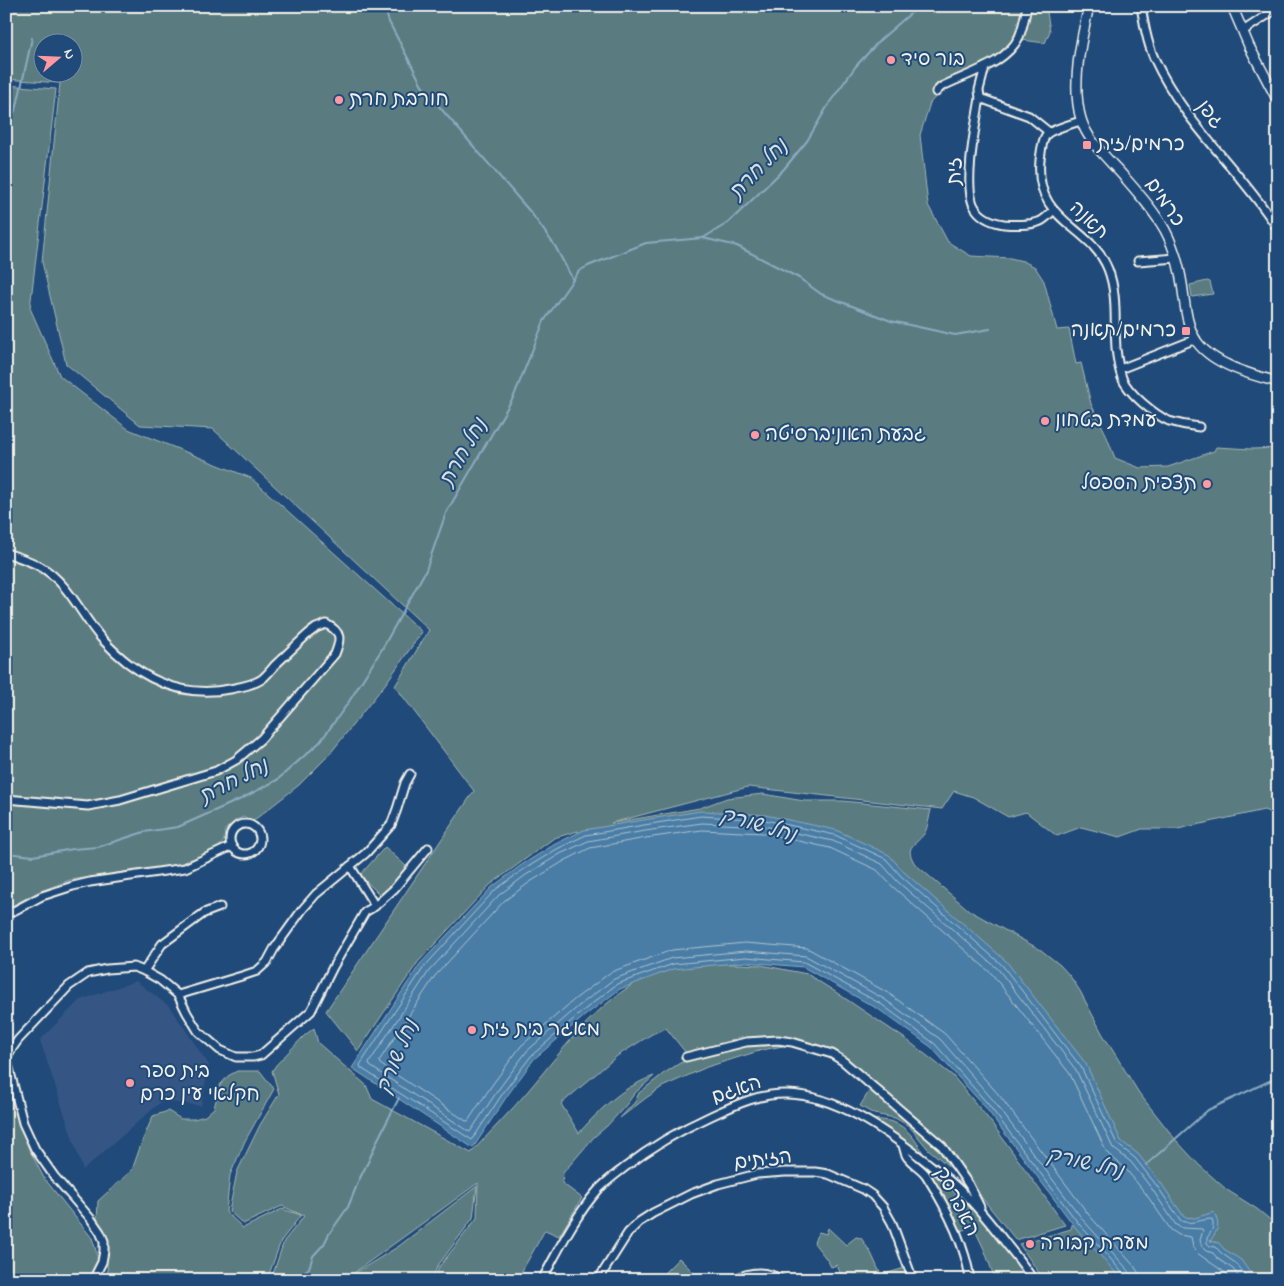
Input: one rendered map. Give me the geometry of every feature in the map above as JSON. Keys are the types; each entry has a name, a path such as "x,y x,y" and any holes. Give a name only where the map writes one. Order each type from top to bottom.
{"street":[{"path":"936,92 942,87 1006,54 1019,36 1027,6"},
{"name":"כרמים","path":"1089,6 1083,31 1078,71 1078,104 1081,121 1089,137 1142,197 1156,215 1165,231 1176,258 1188,319 1196,339 1206,351 1236,369 1278,382"},
{"name":"גפן","path":"1141,6 1154,58 1181,106 1250,189 1278,228"},
{"path":"1232,6 1249,46 1278,101"},
{"path":"1243,31 1278,8"},
{"name":"זית","path":"985,66 979,90 980,98 973,142 970,182 973,204 978,213 993,222 1007,224 1039,222 1054,211"},
{"path":"980,98 1030,116 1049,132 1081,121"},
{"name":"תאנה","path":"1049,132 1045,136 1041,154 1040,176 1047,200 1054,211 1099,254 1107,267 1114,293 1116,348 1122,378 1138,398 1151,410 1179,424 1199,427"},
{"path":"1138,261 1176,258"},
{"path":"1120,370 1196,339"},
{"path":"6,553 42,567 66,590 101,638 118,654 149,678 169,686 195,692 219,691 250,685 261,679 308,634 326,624 334,628 338,635 339,643 335,654 261,739 236,760 216,771 120,800 88,806 6,799"},
{"path":"178,995 257,971 267,962 302,910 316,894 366,853 391,825 405,783 410,774"},
{"path":"242,824 252,826 259,833 260,838 257,848 249,854 239,853 232,846 231,836 233,831 242,824"},
{"path":"6,915 42,896 74,886 185,868 232,846"},
{"path":"93,1280 102,1262 104,1241 91,1219 54,1176 31,1142 23,1123 7,1056 18,1040 69,986 88,974 107,969 134,967 160,980 178,995 198,1030 220,1050 236,1057 253,1058 261,1055 312,1011 333,967 365,912 375,906 394,889 428,848"},
{"path":"350,866 375,906"},
{"path":"144,971 162,944 204,913 220,907"},
{"path":"686,1057 737,1044 778,1040 792,1042 832,1054 843,1061 942,1146 969,1186 983,1214"},
{"name":"האגם","path":"542,1280 575,1221 596,1192 605,1182 628,1164 662,1141 736,1105 754,1098 784,1094 822,1100 850,1112 903,1144 968,1197 1033,1280"},
{"name":"האפרסק","path":"903,1144 908,1159 925,1174 948,1215 966,1261 970,1280"},
{"name":"הזיתים","path":"598,1280 628,1233 648,1216 691,1194 716,1185 752,1175 785,1172 828,1174 863,1189 872,1195 883,1207 892,1223 913,1280"},
{"path":"733,1280 758,1272 772,1275 782,1280"}],"shaded area":[{"name":"בית ספר חקלאי עין כרם","path":"136,981 170,1007 209,1065 201,1106 162,1101 83,1170 40,1040 80,1000"}],"green space":[{"path":"6,6 1046,6 1050,31 1045,43 1022,40 994,60 946,85 930,103 920,135 928,205 948,242 971,256 1010,258 1023,261 1035,267 1044,281 1057,330 1069,329 1076,364 1081,363 1091,404 1115,458 1140,468 1168,467 1214,451 1216,447 1278,448 1278,816 1264,810 1178,829 1142,829 1120,837 1081,827 1057,836 1026,812 1008,817 973,797 954,791 942,809 748,787 611,823 700,808 727,798 763,794 804,801 843,801 931,810 924,834 910,850 915,864 970,911 1041,950 1060,965 1070,976 1139,1093 1175,1139 1199,1165 1227,1190 1257,1209 1278,1226 1278,1280 1044,1280 1019,1244 1071,1229 1090,1158 938,935 579,842 578,831 554,838 490,885 418,962 358,1051 326,1011 474,791 395,686 429,630 213,429 140,425 66,364 42,262 60,83 46,82 82,82 82,32 32,32 32,81 6,79"},
{"path":"6,85 56,89 30,308 60,376 128,429 251,478 422,632 386,683 329,755 299,785 253,821 244,817 236,820 225,830 224,841 218,848 176,865 70,880 36,893 6,909"},
{"path":"1210,282 1213,294 1192,297 1190,285"},
{"path":"385,847 408,868 381,896 360,875"},
{"path":"708,963 761,965 807,974 907,1040 953,1076 991,1122 1065,1225 1016,1240 982,1198 964,1169 942,1141 836,1054 800,1042 743,1040 686,1053 666,1028 652,1034 617,1056 561,1104 579,1133 613,1099 628,1088 654,1076 634,1094 563,1173 562,1183 582,1198 559,1236 545,1230 517,1280 434,1280 439,1267 477,1218 478,1183 344,1280 271,1280 284,1241 304,1216 282,1206 243,1224 229,1211 237,1172 260,1125 279,1094 272,1071 304,1036 314,1028 318,1043 366,1085 372,1099 471,1153 521,1099 569,1042 614,998 656,972 678,966"},
{"path":"766,1043 788,1045 762,1050 707,1067 662,1087 620,1118 635,1102 639,1093 680,1063 745,1045"},
{"path":"6,1061 18,1121 29,1149 44,1178 92,1238 97,1254 98,1266 94,1280 6,1280"},
{"path":"237,1071 260,1071 274,1089 245,1141 230,1175 226,1212 243,1228 282,1209 301,1215 281,1241 267,1280 106,1280 108,1275 105,1246 97,1221 98,1201 132,1170 153,1116 168,1111 181,1119 194,1119 205,1116 214,1108 220,1085 228,1076"},
{"path":"871,1088 939,1148 958,1174 928,1149 909,1126 895,1118 874,1114 860,1106"},
{"path":"873,1119 891,1121 903,1127 923,1153"},
{"path":"920,1164 957,1193 974,1210 1028,1279 995,1279 973,1226 958,1232 932,1180"},
{"path":"477,1186 473,1218 437,1267 432,1280 347,1280 399,1246"},
{"path":"828,1228 846,1245 856,1237 861,1238 871,1253 881,1275 905,1268 909,1277 904,1280 843,1280 837,1265 831,1267 814,1243 819,1232 826,1234"},
{"path":"679,1258 701,1280 644,1280 646,1274 650,1274 655,1278 662,1275"}],"water":[{"name":"מאגר בית זית","path":"701,811 765,815 836,830 889,855 904,872 1006,961 1086,1064 1121,1141 1138,1154 1184,1217 1195,1218 1214,1212 1218,1227 1210,1241 1219,1243 1224,1249 1241,1260 1255,1280 1122,1280 1075,1227 985,1107 931,1047 878,1009 803,967 746,962 673,969 620,989 534,1059 473,1148 352,1068 420,964 492,887 520,866 555,844 584,830"}],"waterway":[{"path":"384,6 389,22 424,89 532,214 555,246 573,280"},
{"name":"נחל חרת","path":"6,853 33,856 98,847 144,832 178,827 241,799 277,780 320,742 348,703 382,649 426,570 446,513 514,396 544,321 579,271 646,243 703,238 728,223 783,170 807,141 830,102 856,66 881,39 919,6"},
{"path":"6,129 17,106 32,38"},
{"path":"703,238 737,246 799,278 821,294 891,321 955,335 990,329"},
{"path":"1146,1165 1208,1110 1278,1077"},
{"name":"נחל שורק","path":"295,1280 309,1268 313,1256 324,1244 348,1207 378,1139 399,1098"}],"place":[{"name":"בור סיד","path":"891,60"},
{"name":"חורבת חרת","path":"339,100"},
{"name":"כרמים/זית","path":"1087,145"},
{"name":"כרמים/תאנה","path":"1186,331"},
{"name":"עמדת בטחון","path":"1045,421"},
{"name":"גבעת האוניברסיטה","path":"755,435"},
{"name":"תצפית הספסל","path":"1207,484"},
{"name":"מאגר בית זית","path":"472,1030"},
{"name":"בית ספר חקלאי עין כרם","path":"130,1083"},
{"name":"מערת קבורה","path":"1030,1244"}]}
